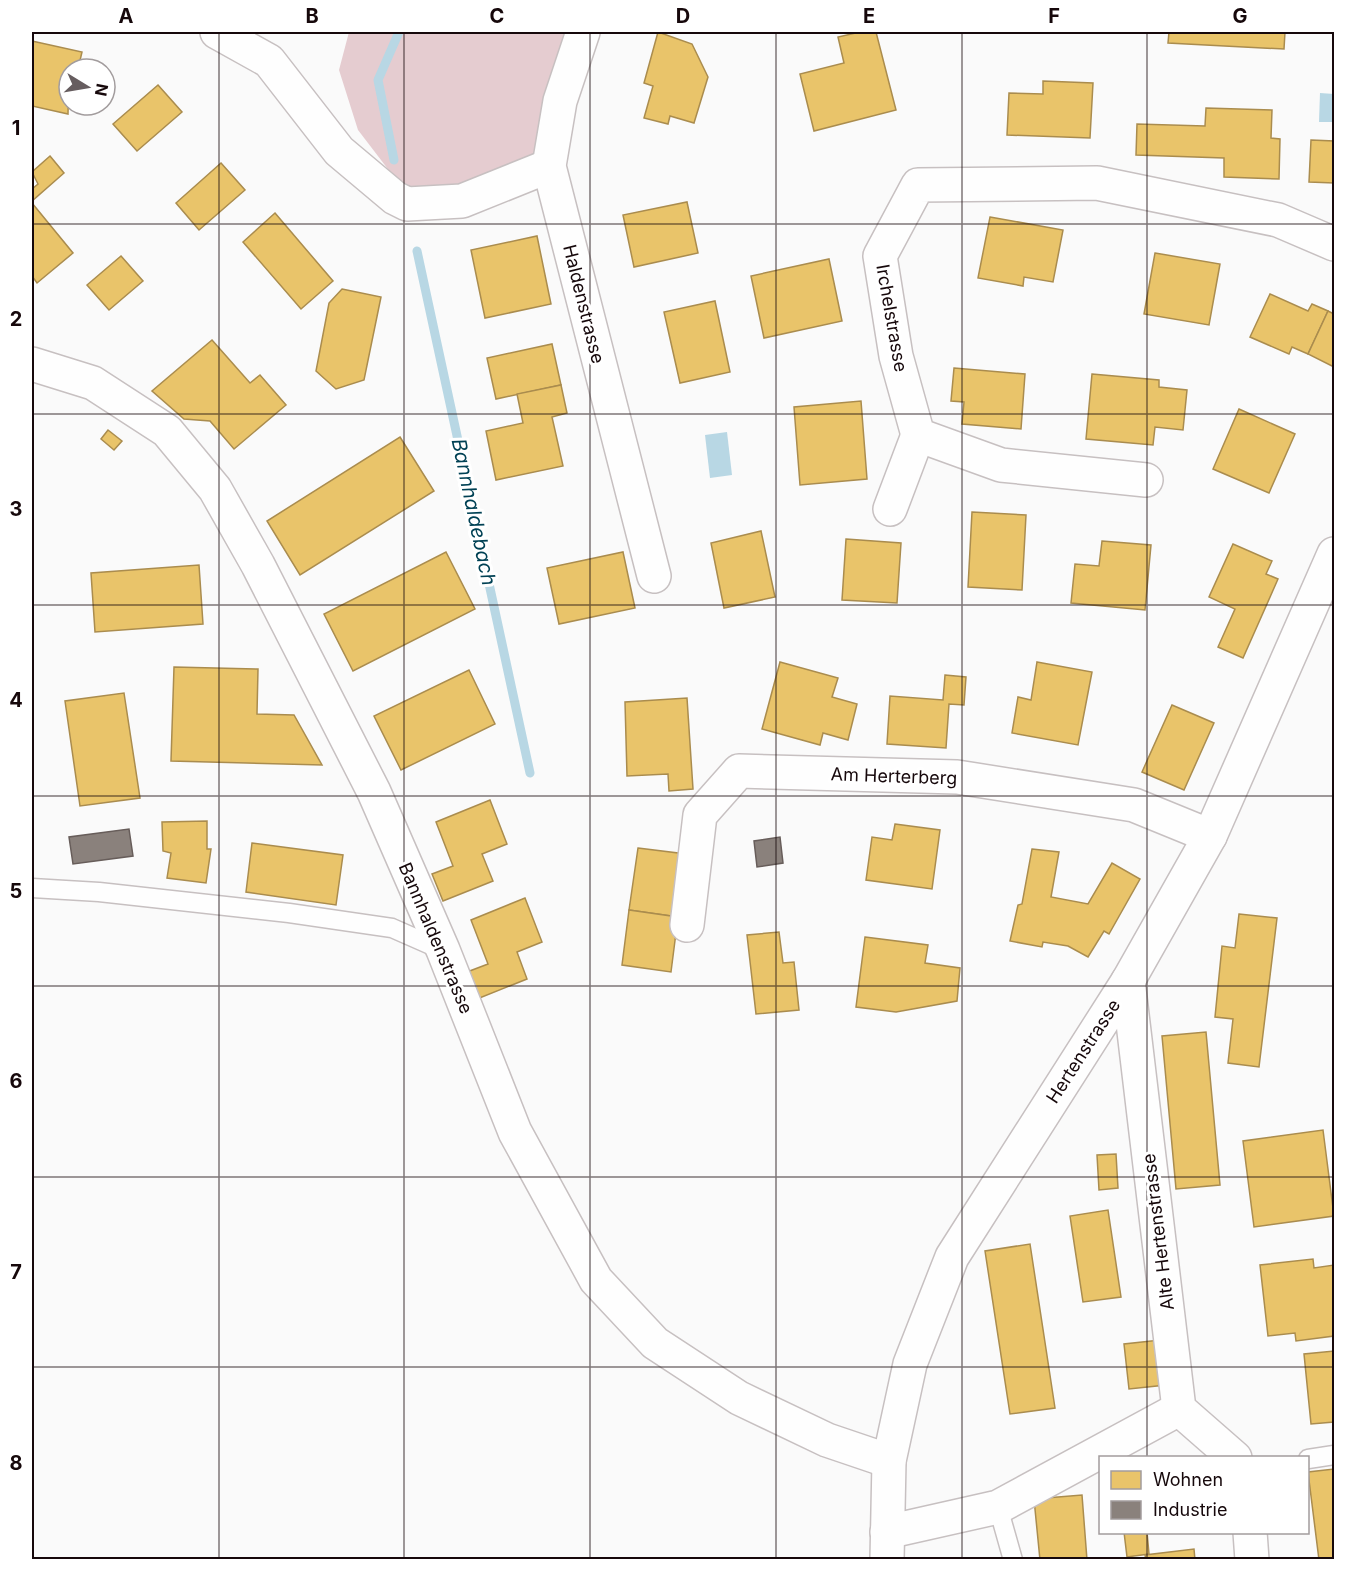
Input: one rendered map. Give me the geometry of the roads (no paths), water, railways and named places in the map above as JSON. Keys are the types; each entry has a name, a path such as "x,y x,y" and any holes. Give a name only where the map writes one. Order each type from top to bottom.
{"street":[{"path":"217,32 270,61 339,151 395,198 407,204 462,201 549,166"},
{"name":"Haldenstrasse","path":"583,32 560,101 549,166 654,576"},
{"name":"Irchelstrasse","path":"918,435 896,356 880,256 918,185 1097,183 1278,220 1335,244"},
{"name":"Bannhaldenstrasse","path":"32,364 93,383 166,431 215,489 258,565 369,781 443,950 515,1132 596,1280 655,1343 739,1398 827,1440 889,1461"},
{"path":"890,508 918,435 1001,465 1146,480"},
{"name":"Hertenstrasse","path":"887,1546 889,1461 910,1364 952,1257 1128,981 1210,836 1335,554"},
{"name":"Am Herterberg","path":"687,925 700,815 739,771 957,777 1134,804 1210,836"},
{"name":"Alte Hertenstrasse","path":"1128,981 1179,1409"},
{"path":"887,1546 998,1507 1179,1409 1233,1456"},
{"path":"1250,1534 1252,1560"}],"lane":[{"path":"32,888 135,896 289,913 392,928 443,950"},
{"path":"1309,1459 1335,1455"},
{"path":"998,1507 1013,1560"}],"water":[{"path":"1320,93 1334,94 1334,122 1319,122"},
{"path":"727,432 732,475 710,478 705,435"}],"waterway":[{"name":"Bannhaldebach","path":"394,160 378,80 399,32"},
{"name":"Bannhaldebach","path":"417,251 530,773"}]}
